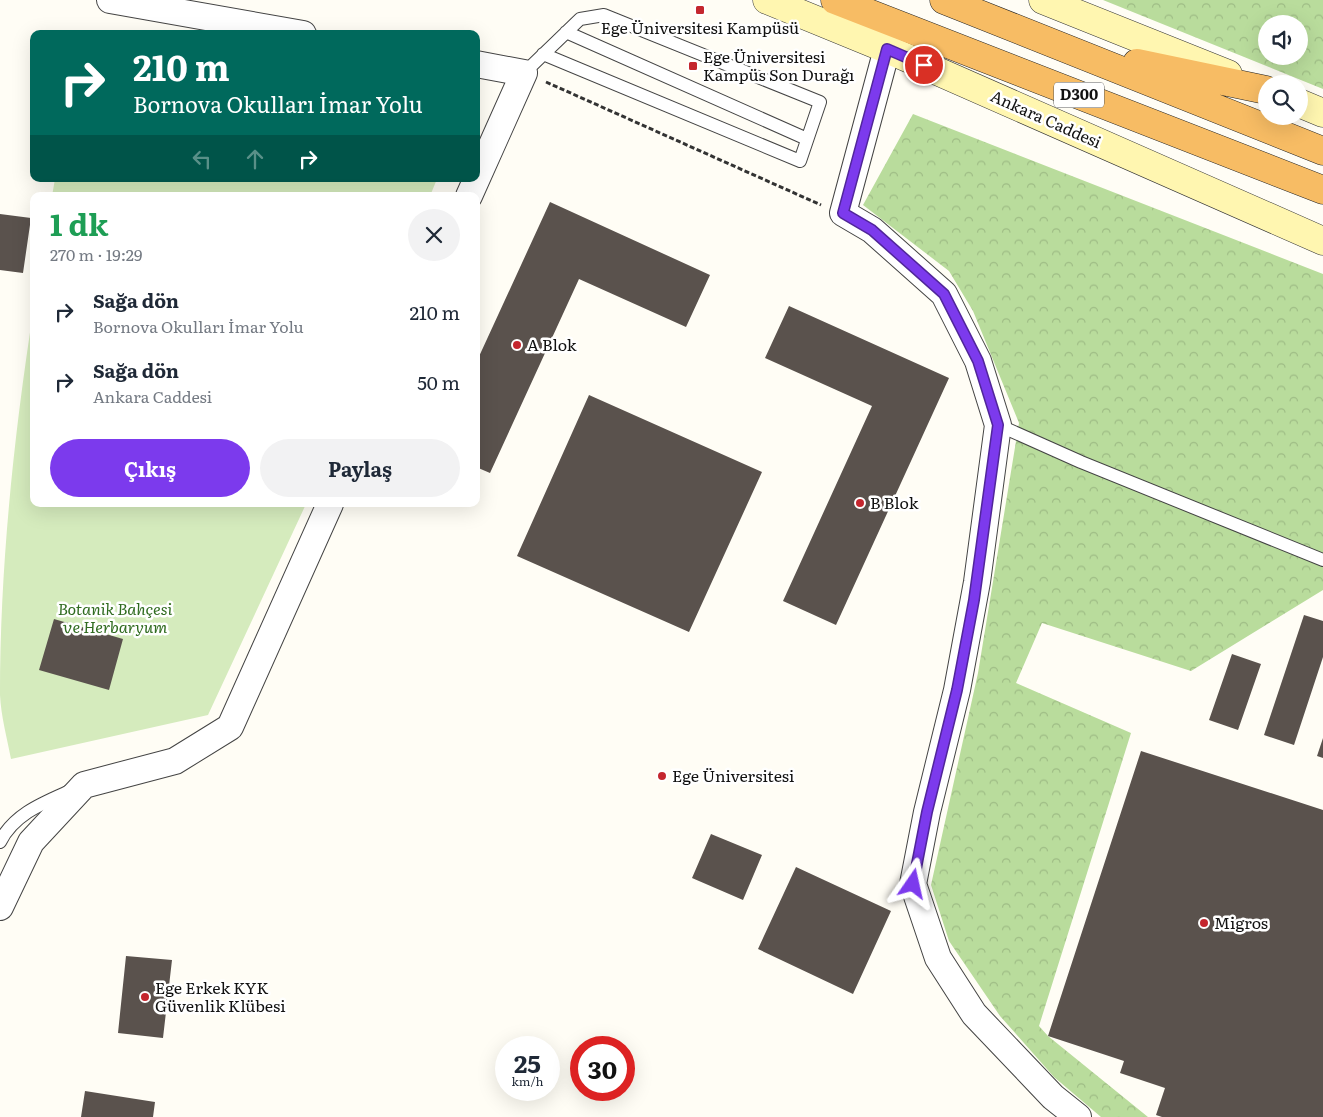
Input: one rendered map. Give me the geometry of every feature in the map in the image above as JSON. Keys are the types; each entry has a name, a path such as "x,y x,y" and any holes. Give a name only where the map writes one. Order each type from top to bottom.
{"highway":[{"name":"Ankara Caddesi","path":"835,0 1323,190"},
{"name":"D300","path":"944,0 1323,151"},
{"path":"1062,47 1258,88"},
{"path":"1234,155 1323,202"}],"main road":[{"name":"Ankara Caddesi","path":"767,0 887,49 1323,241"},
{"path":"1043,0 1258,87"},
{"path":"1308,107 1323,113"}],"street":[{"path":"110,0 280,30"},
{"path":"887,49 843,213 872,230 944,294 978,361 998,425 976,592 957,690 927,812 913,884 938,958 974,1014 1052,1097 1078,1117"},
{"path":"480,65 524,73 480,171"},
{"path":"0,908 31,842 84,785 174,761 230,727 329,507"}],"lane":[{"path":"524,73 543,54 580,19 604,15 820,102 800,161 543,54"},
{"path":"566,32 807,139"},
{"path":"998,425 1081,462 1323,560"},
{"path":"0,842 6,830 33,807 84,785"}],"path":[{"path":"524,73 648,126 814,202 843,213"}],"green space":[{"path":"1103,0 1323,0 1323,89 1308,83 1308,75 1288,75 1264,65 1308,65 1308,15 1258,15 1258,63"},
{"path":"913,114 1323,274 1323,590 1191,671 1042,623 1016,683 1131,733 1039,1026 1048,1036 1148,1117 1101,1117 1054,1077 1000,1016 949,941 931,885 978,673 1019,423 973,311 949,271 863,205"},
{"path":"54,182 436,182 432,192 53,192"},
{"name":"Botanik Bahçesi ve Herbaryum","path":"30,334 30,507 305,507 208,715 11,759 0,695 2,598 14,451"}],"building":[{"name":"A Blok","path":"550,202 710,275 686,327 579,279 490,473 480,469 480,354"},
{"path":"0,214 30,218 23,273 0,270"},
{"name":"B Blok","path":"789,306 949,378 836,625 783,601 872,406 765,358"},
{"path":"589,395 762,472 689,632 517,556"},
{"path":"1304,615 1323,621 1323,657 1294,745 1264,735"},
{"path":"54,619 123,639 109,690 39,670"},
{"path":"1232,654 1261,664 1238,730 1209,720"},
{"path":"1323,738 1323,758 1317,756"},
{"name":"Migros","path":"1141,751 1323,810 1323,1117 1162,1117 1156,1115 1165,1088 1120,1073 1124,1061 1048,1036"},
{"path":"711,834 762,855 743,900 692,878"},
{"path":"796,867 891,911 853,994 758,949"},
{"name":"Ege Erkek KYK Güvenlik Klübesi","path":"126,956 172,960 163,1038 118,1033"},
{"path":"85,1091 155,1102 153,1117 81,1117"}],"place":[{"name":"Ege Üniversitesi Kampüsü","path":"700,10"},
{"name":"Ege Üniversitesi Kampüs Son Durağı","path":"693,66"},
{"name":"A Blok","path":"517,345"},
{"name":"B Blok","path":"860,503"},
{"name":"Ege Üniversitesi","path":"662,776"},
{"name":"Migros","path":"1204,923"},
{"name":"Ege Erkek KYK Güvenlik Klübesi","path":"145,997"}],"route":[{"path":"913,884 927,812 957,690 974,600 998,425 978,361 944,294 872,230 843,213 887,49 924,65"}]}
